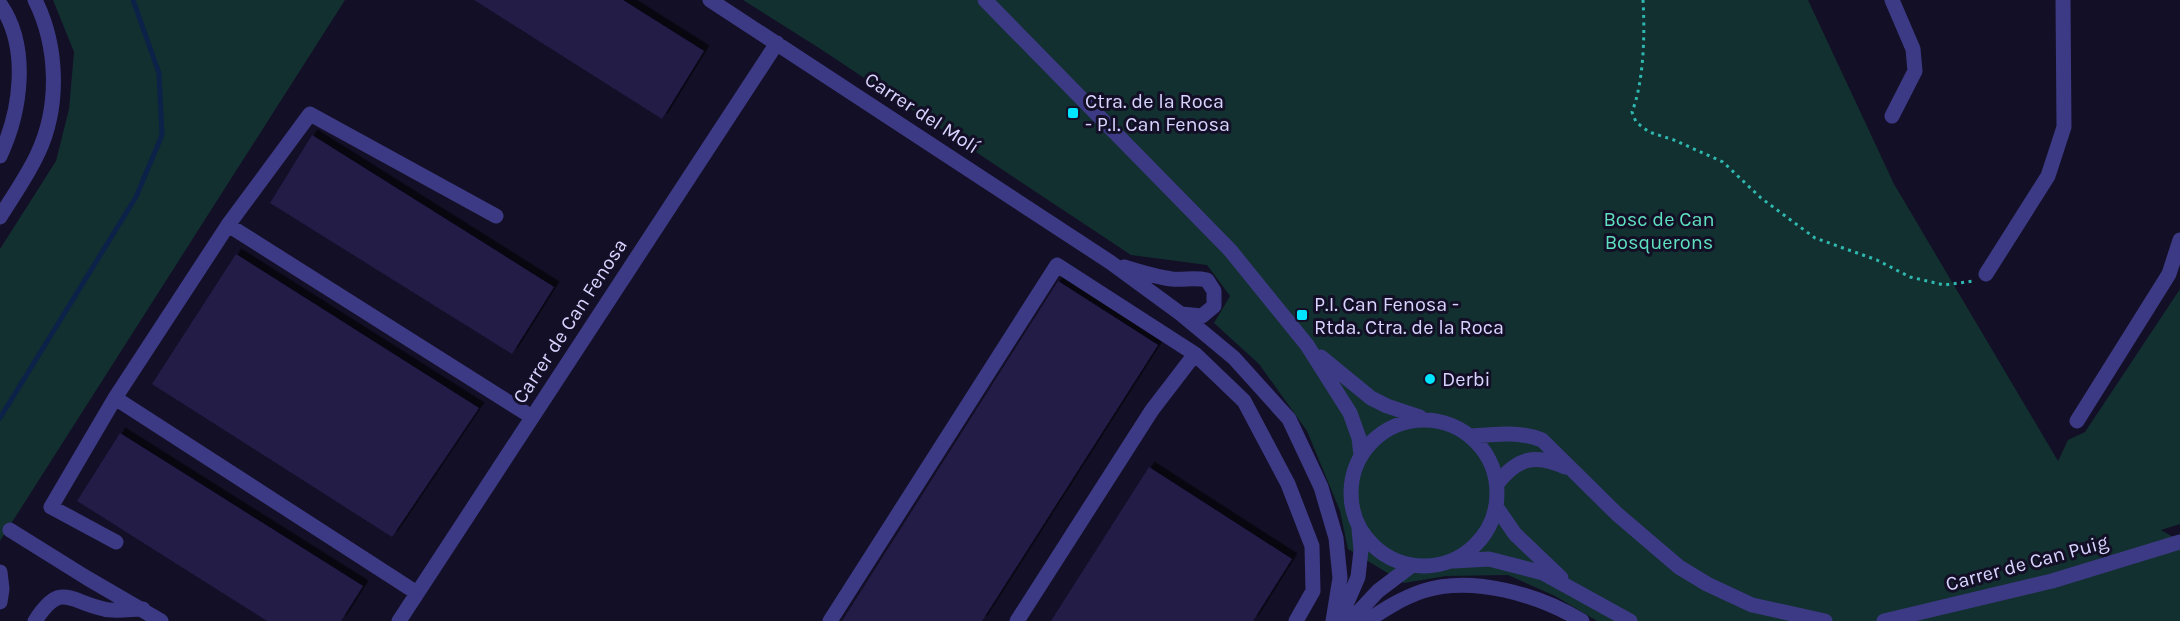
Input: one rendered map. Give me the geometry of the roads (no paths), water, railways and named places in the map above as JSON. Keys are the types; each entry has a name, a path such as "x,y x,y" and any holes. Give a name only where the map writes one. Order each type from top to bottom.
{"street":[{"path":"0,217 39,152 48,126 52,103 50,43 35,0"},
{"name":"Carrer del Molí","path":"710,0 1110,262 1181,314 1234,358 1289,419 1320,487 1336,538 1340,578 1333,621"},
{"path":"985,0 1230,250 1307,345 1350,413 1359,438 1361,454"},
{"path":"1892,0 1913,49 1915,71 1892,116"},
{"path":"1986,274 2048,176 2064,127 2063,0"},
{"path":"0,3 12,28 17,47 19,70 18,100 14,122 0,156"},
{"name":"Carrer de Can Fenosa","path":"399,621 777,43"},
{"path":"116,542 51,507 115,398 228,225 310,114 496,216"},
{"path":"228,225 532,417"},
{"path":"2077,421 2169,274 2180,240"},
{"name":"Carrer del Molí","path":"1110,262 1145,274 1175,279 1195,277 1207,280 1214,291 1214,306 1202,316 1181,314"},
{"path":"830,621 1057,265 1195,354 1244,401 1288,484 1312,546 1313,591 1296,621"},
{"path":"1307,345 1371,398 1422,418 1452,424 1472,436 1490,463 1497,484 1497,508 1479,542 1454,561"},
{"path":"1017,621 1152,410 1195,354"},
{"path":"115,398 417,593"},
{"path":"1339,621 1358,577 1360,550 1358,526 1351,494 1355,469 1361,454 1370,442 1389,429 1405,421 1422,418"},
{"path":"1472,436 1512,434 1529,435 1542,440 1570,470 1679,567 1707,584 1752,605 1825,621"},
{"path":"1497,484 1514,466 1524,461 1548,459 1570,470"},
{"path":"1497,508 1515,534 1574,590"},
{"path":"1358,526 1369,541 1389,558 1411,566 1489,559 1543,573 1630,621"},
{"path":"10,530 161,621"},
{"name":"Carrer de Can Puig","path":"1884,621 2052,581 2180,542"},
{"path":"1350,621 1378,591 1411,566"},
{"path":"0,572 2,589 0,602"},
{"path":"87,578 108,617"},
{"path":"1367,621 1395,603 1425,590 1455,587 1497,588 1531,597 1582,621"},
{"path":"35,621 52,599 61,596 75,598 108,617 143,609"}],"waterway":[{"path":"0,418 136,197 162,135 159,73 133,0"}],"place":[{"name":"Ctra. de la Roca - P.I. Can Fenosa","path":"1073,113"},
{"name":"P.I. Can Fenosa - Rtda. Ctra. de la Roca","path":"1302,315"},
{"name":"Derbi","path":"1430,379"}],"park label":[{"name":"Bosc de Can Bosquerons","path":"1659,230"}]}
